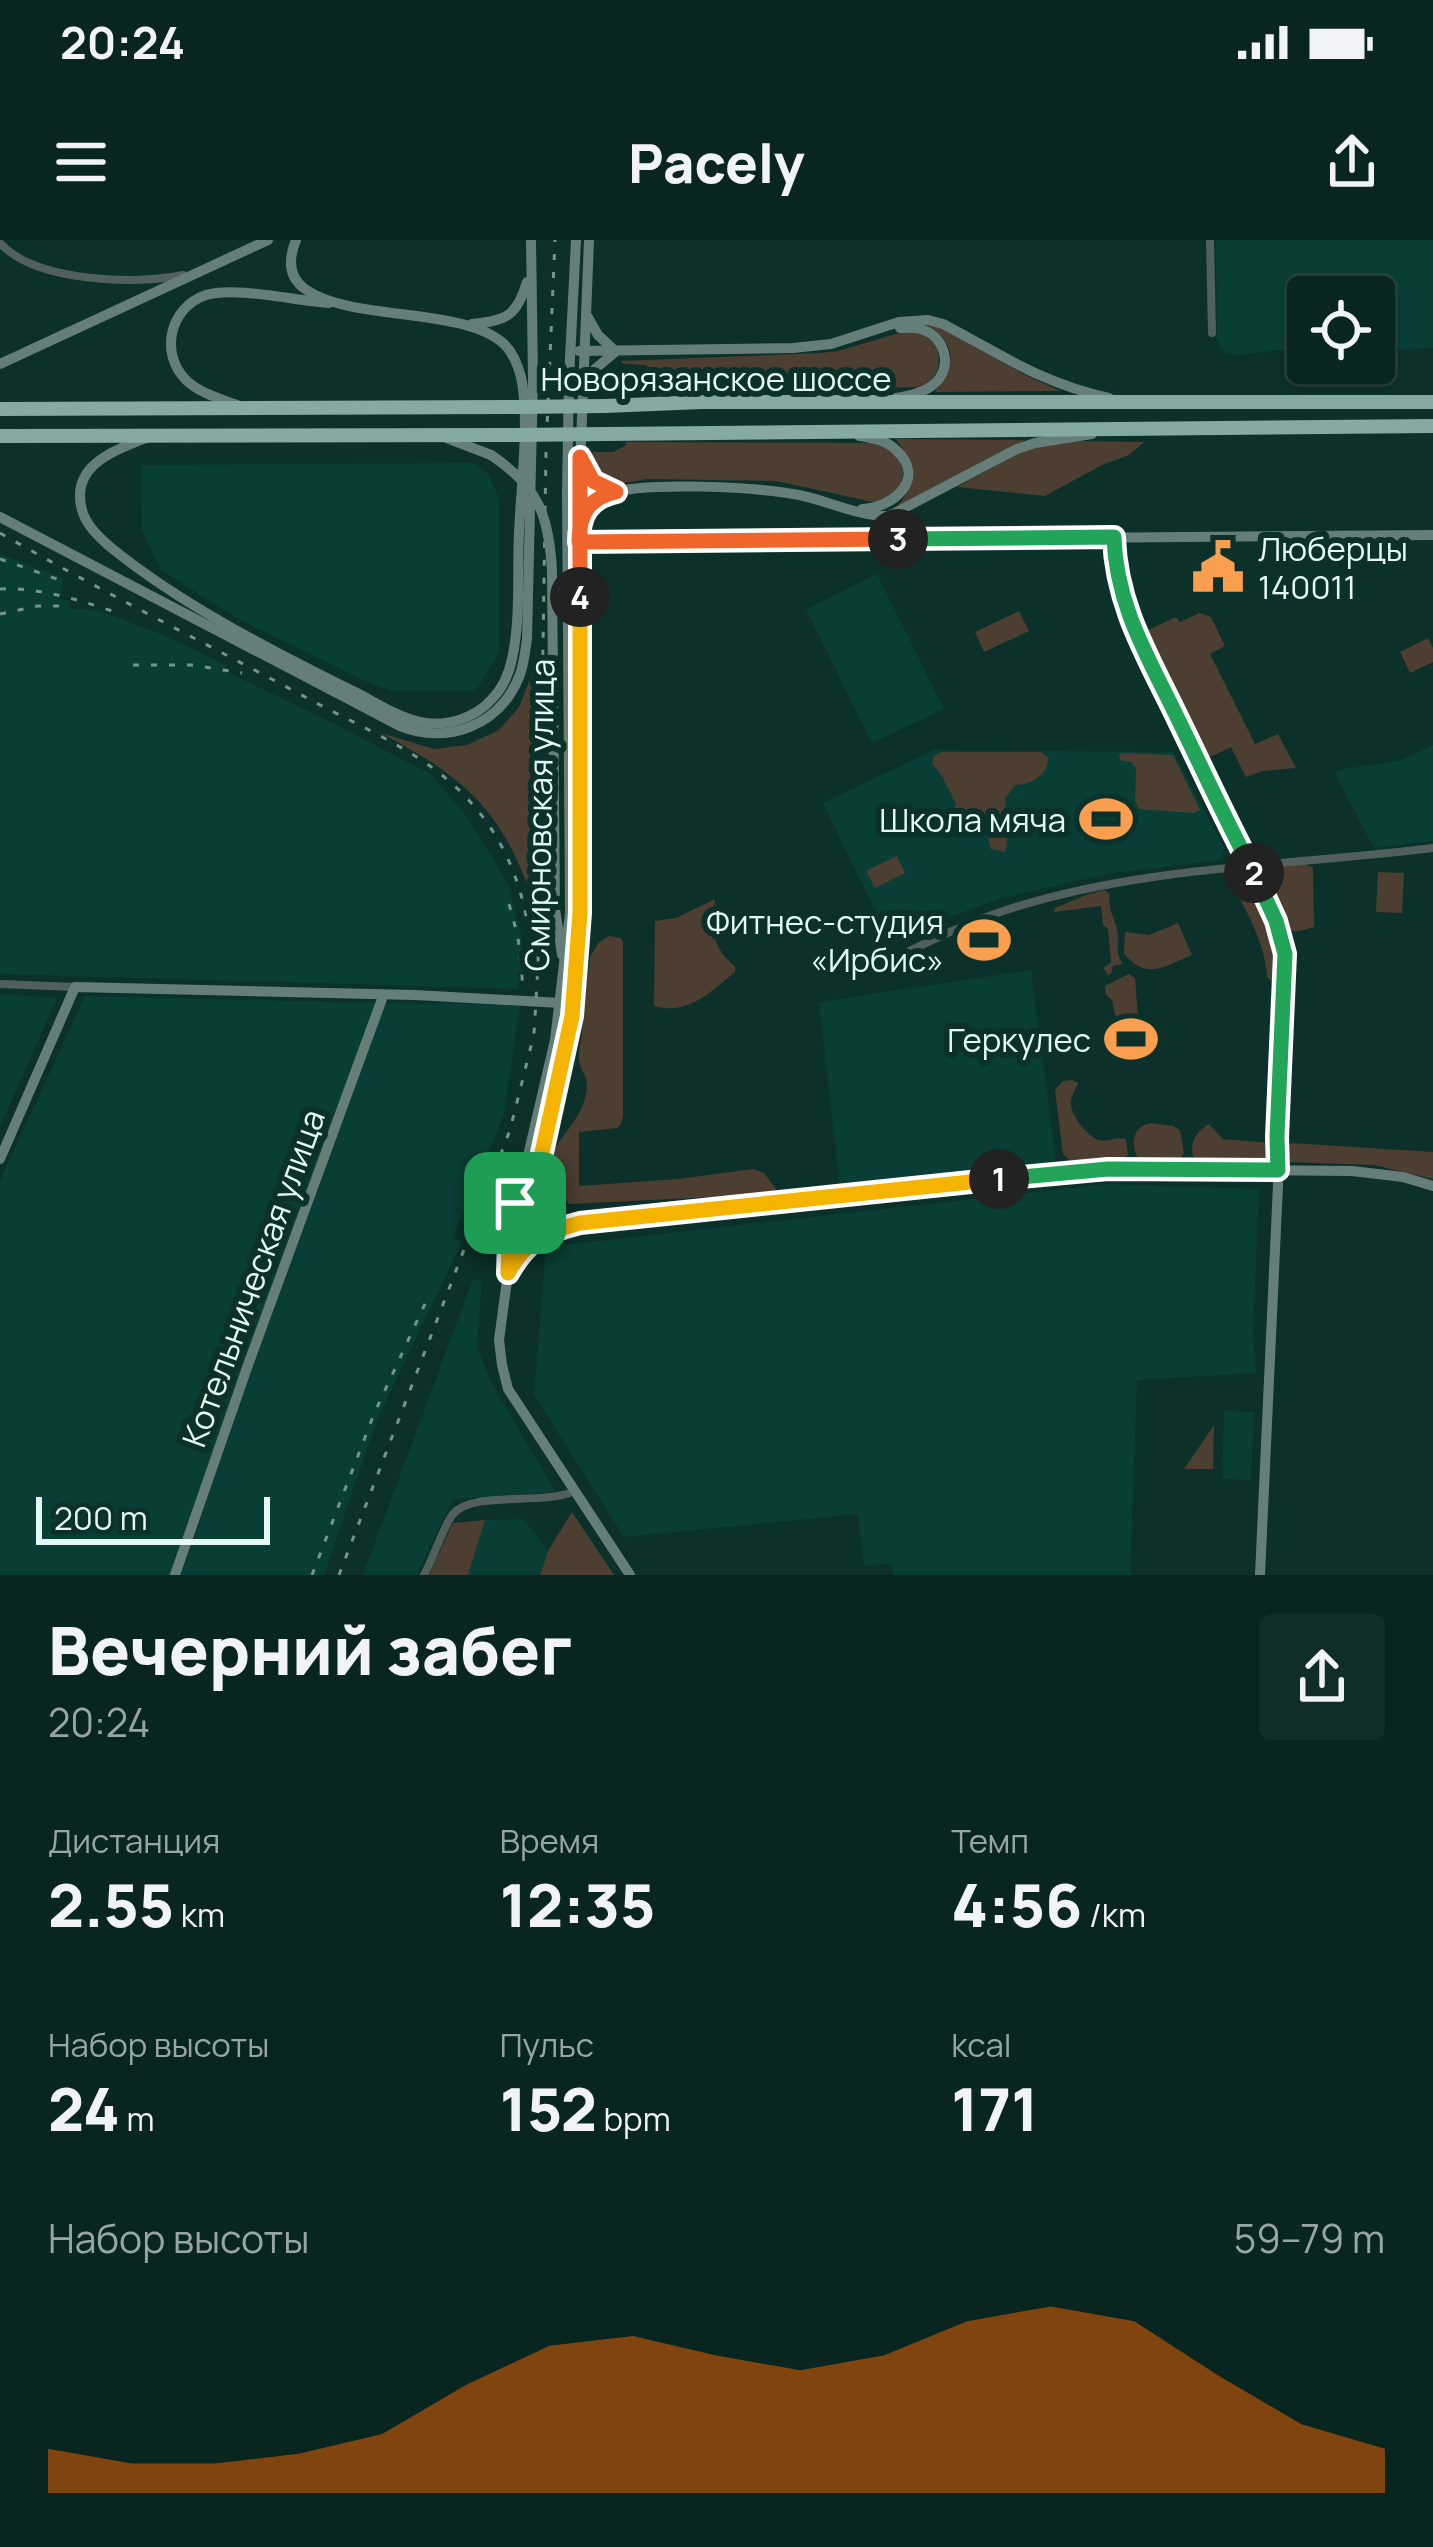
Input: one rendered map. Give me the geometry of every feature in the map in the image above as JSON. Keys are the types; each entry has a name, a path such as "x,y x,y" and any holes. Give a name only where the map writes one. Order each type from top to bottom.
{"highway":[{"name":"Новорязанское шоссе","path":"0,409 1433,402"},
{"name":"Новорязанское шоссе","path":"0,436 1433,426"}],"main road":[{"path":"0,364 268,240"},
{"path":"296,240 290,264 298,282 320,296 351,305"},
{"path":"0,517 400,726 419,734 440,735 473,726 502,705 510,693 519,678 527,639 531,240"},
{"path":"573,493 575,240"},
{"path":"573,493 580,457 576,351 585,311 589,240"},
{"path":"463,325 508,315 520,302 530,273"},
{"path":"153,435 98,459 81,486 81,508 94,532 111,548 217,617 404,716 440,724 468,716 492,699 513,657 523,425 521,378 512,355 496,339 463,325 351,305 223,292 194,300 174,325 173,361 197,389 247,408"},
{"path":"585,311 616,352"},
{"path":"576,351 793,348 831,344 899,322 928,320 1048,381 1154,404"},
{"path":"871,403 923,391 940,378 946,361 937,339 920,328 879,329"},
{"path":"581,391 595,369 616,352"},
{"path":"579,525 595,500 616,492 658,488 754,490 889,516 1018,449 1113,430"},
{"path":"823,431 878,440 904,460 906,482 898,496 884,506 853,509"},
{"path":"435,435 490,455 521,479 544,514 550,540 554,651 555,909 565,976"},
{"path":"580,457 593,481 616,492"},
{"name":"Смирновская улица","path":"542,1234 551,1219 538,1171 572,1016 580,913 579,525 573,493"},
{"name":"Смирновская улица","path":"573,493 570,913 565,976 542,1104 510,1213 499,1340 508,1389 630,1575"},
{"path":"579,542 1433,535"},
{"path":"1114,537 1127,613 1276,921 1285,954 1260,1575"},
{"path":"0,1159 76,987 561,1003"},
{"path":"338,994 382,999 465,998"},
{"name":"Котельническая улица","path":"175,1575 382,999"},
{"path":"511,1223 525,1237 580,1223 1108,1169 1352,1172 1433,1186"},
{"path":"515,1203 529,1196 580,1223"},
{"path":"508,1273 522,1251 542,1234"}],"street":[{"path":"1210,240 1212,333"},
{"path":"0,243 17,258 39,267 79,275 150,279 202,270"},
{"path":"872,969 1007,910 1126,881 1433,848"},
{"path":"0,984 76,987"},
{"path":"424,1575 456,1509 471,1503 560,1497 574,1491"}],"shaded area":[{"path":"1216,240 1433,240 1433,348 1395,349 1395,276 1287,276 1287,350 1226,353 1217,338"},
{"path":"926,325 939,327 1061,391 935,392 949,364 949,348"},
{"path":"906,331 922,333 937,346 937,371 918,387 624,394 623,386 638,373 647,372 647,365 621,361 820,353"},
{"path":"896,439 1025,440 900,507 912,471"},
{"path":"1079,441 1144,442 1129,455 1045,496 957,487 1019,453"},
{"path":"626,442 872,443 899,458 902,483 895,494 877,503 777,481 606,482 594,465 592,452 613,452"},
{"path":"474,463 488,474 499,498 499,652 476,691 392,691 367,682 240,620 161,570 142,530 141,465"},
{"path":"0,554 63,578 60,599 69,601 69,609 97,610 166,636 226,665 227,672 432,775 468,818 508,884 521,933 524,972 518,973 519,989 0,974"},
{"path":"877,574 944,709 872,743 806,609"},
{"path":"1019,611 1029,631 984,652 975,632"},
{"path":"1200,613 1211,617 1225,646 1210,654 1255,744 1278,734 1296,768 1246,777 1231,747 1204,760 1144,632 1176,617 1180,622"},
{"path":"1428,638 1433,662 1410,673 1400,652"},
{"path":"536,664 531,896 506,839 475,797 434,764 381,733 434,749 467,745 499,730 519,707"},
{"path":"1433,745 1433,841 1374,848 1335,773 1399,761"},
{"path":"934,750 1173,752 1224,848 1221,860 1113,873 1002,898 892,945 823,803"},
{"path":"942,752 1040,752 1048,757 1042,773 1033,781 1015,785 1005,799 1005,852 991,849 982,824 951,822 956,804 932,764"},
{"path":"1122,753 1173,755 1200,810 1139,809 1136,768 1120,760"},
{"path":"897,856 905,873 875,888 866,871"},
{"path":"1286,865 1313,868 1314,927 1295,931 1280,916 1264,875"},
{"path":"1230,871 1247,875 1268,913 1276,939 1279,981 1267,977 1258,937 1227,875"},
{"path":"1378,872 1404,873 1402,913 1376,912"},
{"path":"1104,890 1110,894 1123,964 1113,966 1108,975 1103,968 1111,963 1108,929 1103,925 1101,906 1054,912"},
{"path":"715,899 715,936 735,972 689,1005 654,1006 655,921 676,918"},
{"path":"1178,923 1192,955 1149,969 1124,954 1125,932 1149,935"},
{"path":"609,936 623,943 623,1117 617,1128 579,1132 579,1186 754,1169 764,1173 776,1189 773,1194 569,1204 556,1184 553,1155 576,1119 587,1087 579,1057 590,957"},
{"path":"1031,970 1056,1163 840,1187 819,1002"},
{"path":"1129,974 1135,978 1138,1017 1116,1020 1105,986"},
{"path":"0,994 57,998 0,1127"},
{"path":"85,996 377,1003 170,1575 0,1575 0,1181"},
{"path":"386,1003 520,1005 504,1115 453,1237 462,1242 377,1420 324,1575 181,1575 253,1367"},
{"path":"1063,1081 1078,1083 1071,1101 1076,1117 1098,1140 1126,1139 1128,1155 1121,1161 1086,1164 1072,1162 1063,1154 1055,1090"},
{"path":"1151,1123 1180,1130 1181,1159 1139,1160 1134,1137"},
{"path":"1209,1124 1223,1139 1271,1143 1271,1160 1260,1164 1196,1162 1194,1140"},
{"path":"1291,1143 1433,1152 1433,1179 1374,1165 1289,1162 1283,1157"},
{"path":"1106,1184 1259,1189 1253,1332 1256,1373 1137,1380 1130,1575 893,1575 892,1564 864,1565 858,1514 624,1537 534,1395 546,1247"},
{"path":"473,1279 482,1282 477,1347 493,1386 556,1492 453,1499 417,1575 363,1575"},
{"path":"1224,1411 1254,1412 1251,1480 1222,1479"},
{"path":"1214,1425 1213,1469 1184,1469"},
{"path":"572,1512 614,1575 540,1575 548,1551"},
{"path":"523,1519 548,1551 540,1575 468,1575 485,1520"},
{"path":"485,1520 468,1575 429,1575 453,1523"}],"railway":[{"path":"339,1575 510,1130 534,1034 555,240"},
{"path":"0,533 381,736 434,769 464,795 501,845 527,922"},
{"path":"0,559 57,579"},
{"path":"0,589 46,593 121,614"},
{"path":"0,614 59,606"},
{"path":"133,665 192,665 242,673"},
{"path":"509,904 523,987"},
{"path":"312,1575 374,1414 430,1293"}],"place":[{"name":"Люберцы 140011","path":"1218,567"},
{"name":"Школа мяча","path":"1106,819"},
{"name":"Фитнес-студия «Ирбис»","path":"984,940"},
{"name":"Геркулес","path":"1131,1039"}],"route":[{"path":"515,1203 510,1213 508,1273 539,1236 580,1223 1108,1169 1278,1170 1282,940 1268,899 1127,613 1114,537 579,542 579,525 583,514 588,507 616,492 593,481 580,457 579,542 582,789 574,996 538,1171 544,1201 529,1196 515,1203"}]}
